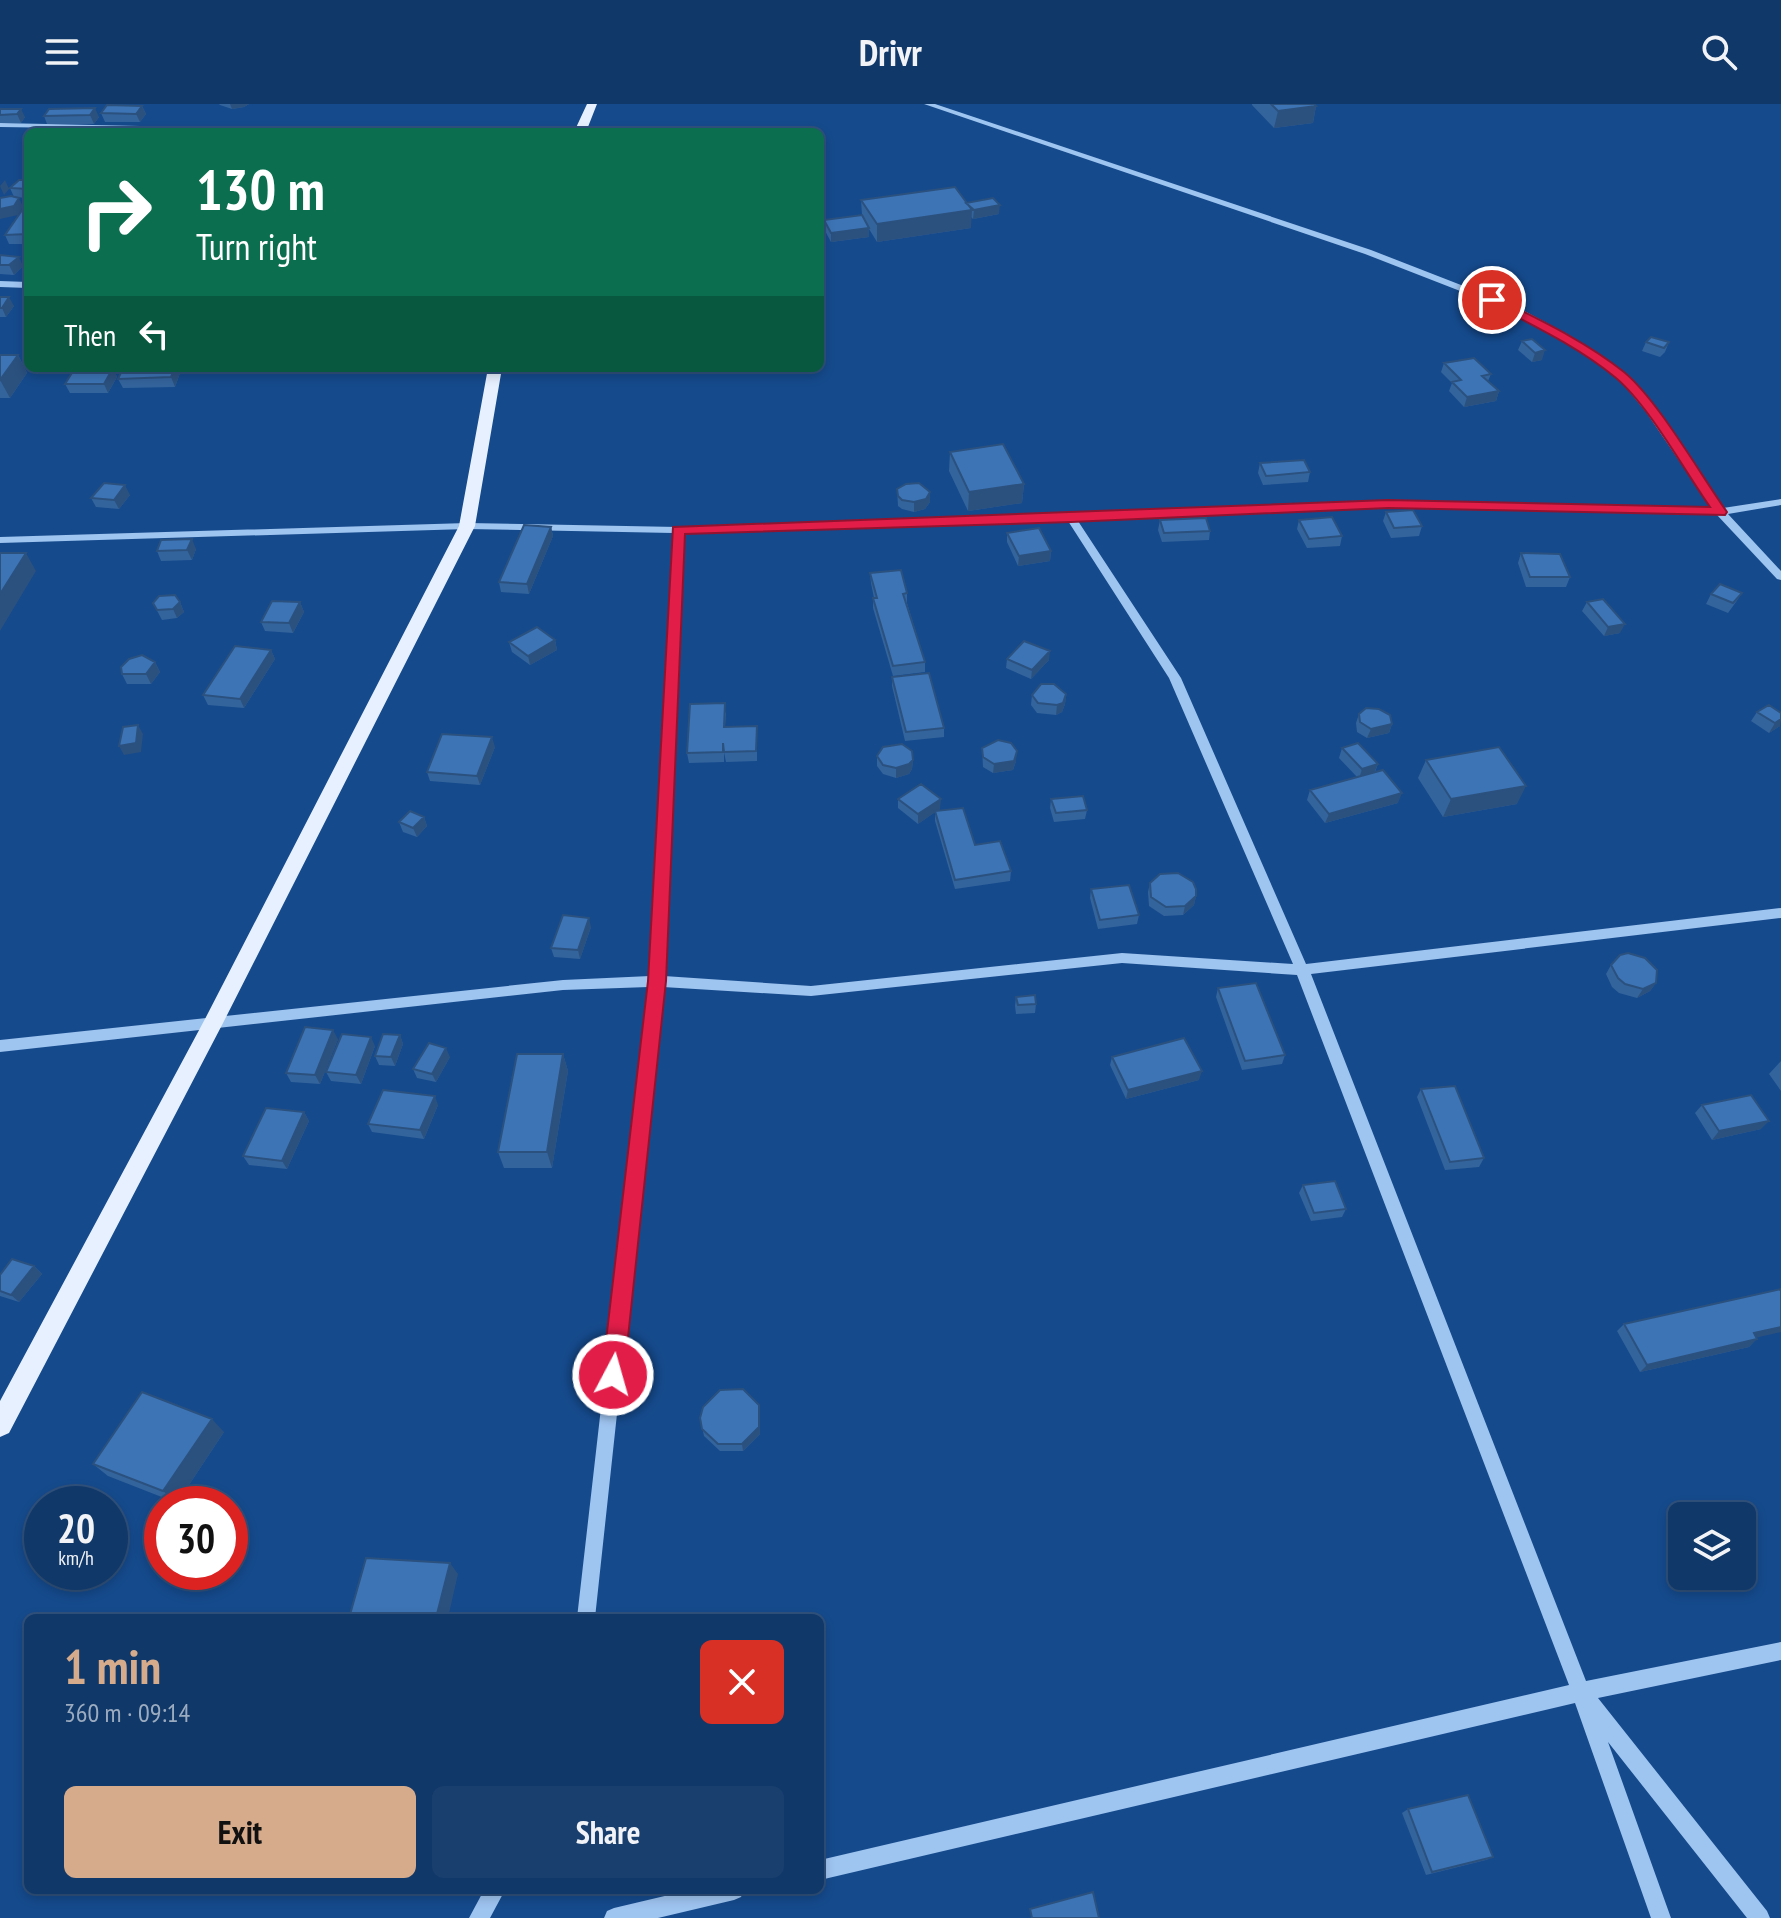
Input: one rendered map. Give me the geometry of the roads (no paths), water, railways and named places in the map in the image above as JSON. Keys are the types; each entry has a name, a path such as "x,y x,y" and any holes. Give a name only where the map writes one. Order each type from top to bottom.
{"main road":[{"path":"582,128 592,104"},
{"path":"0,1425 212,1025 467,526 494,372"}],"street":[{"path":"928,104 1368,252 1512,308 1564,336 1622,377 1649,410 1720,512 1781,577"},
{"path":"0,125 140,128"},
{"path":"0,284 24,285"},
{"path":"0,540 467,526 678,530 1388,504 1720,512 1781,502"},
{"path":"1071,518 1175,678 1302,970 1581,1692 1661,1918"},
{"path":"586,1614 657,981 678,530"},
{"path":"0,1046 563,985 657,981 811,991 1122,958 1302,970 1781,913"},
{"path":"824,1869 1581,1692 1781,1651"},
{"path":"1581,1692 1760,1918"},
{"path":"479,1918 493,1894"},
{"path":"614,1918 717,1894"}]}
